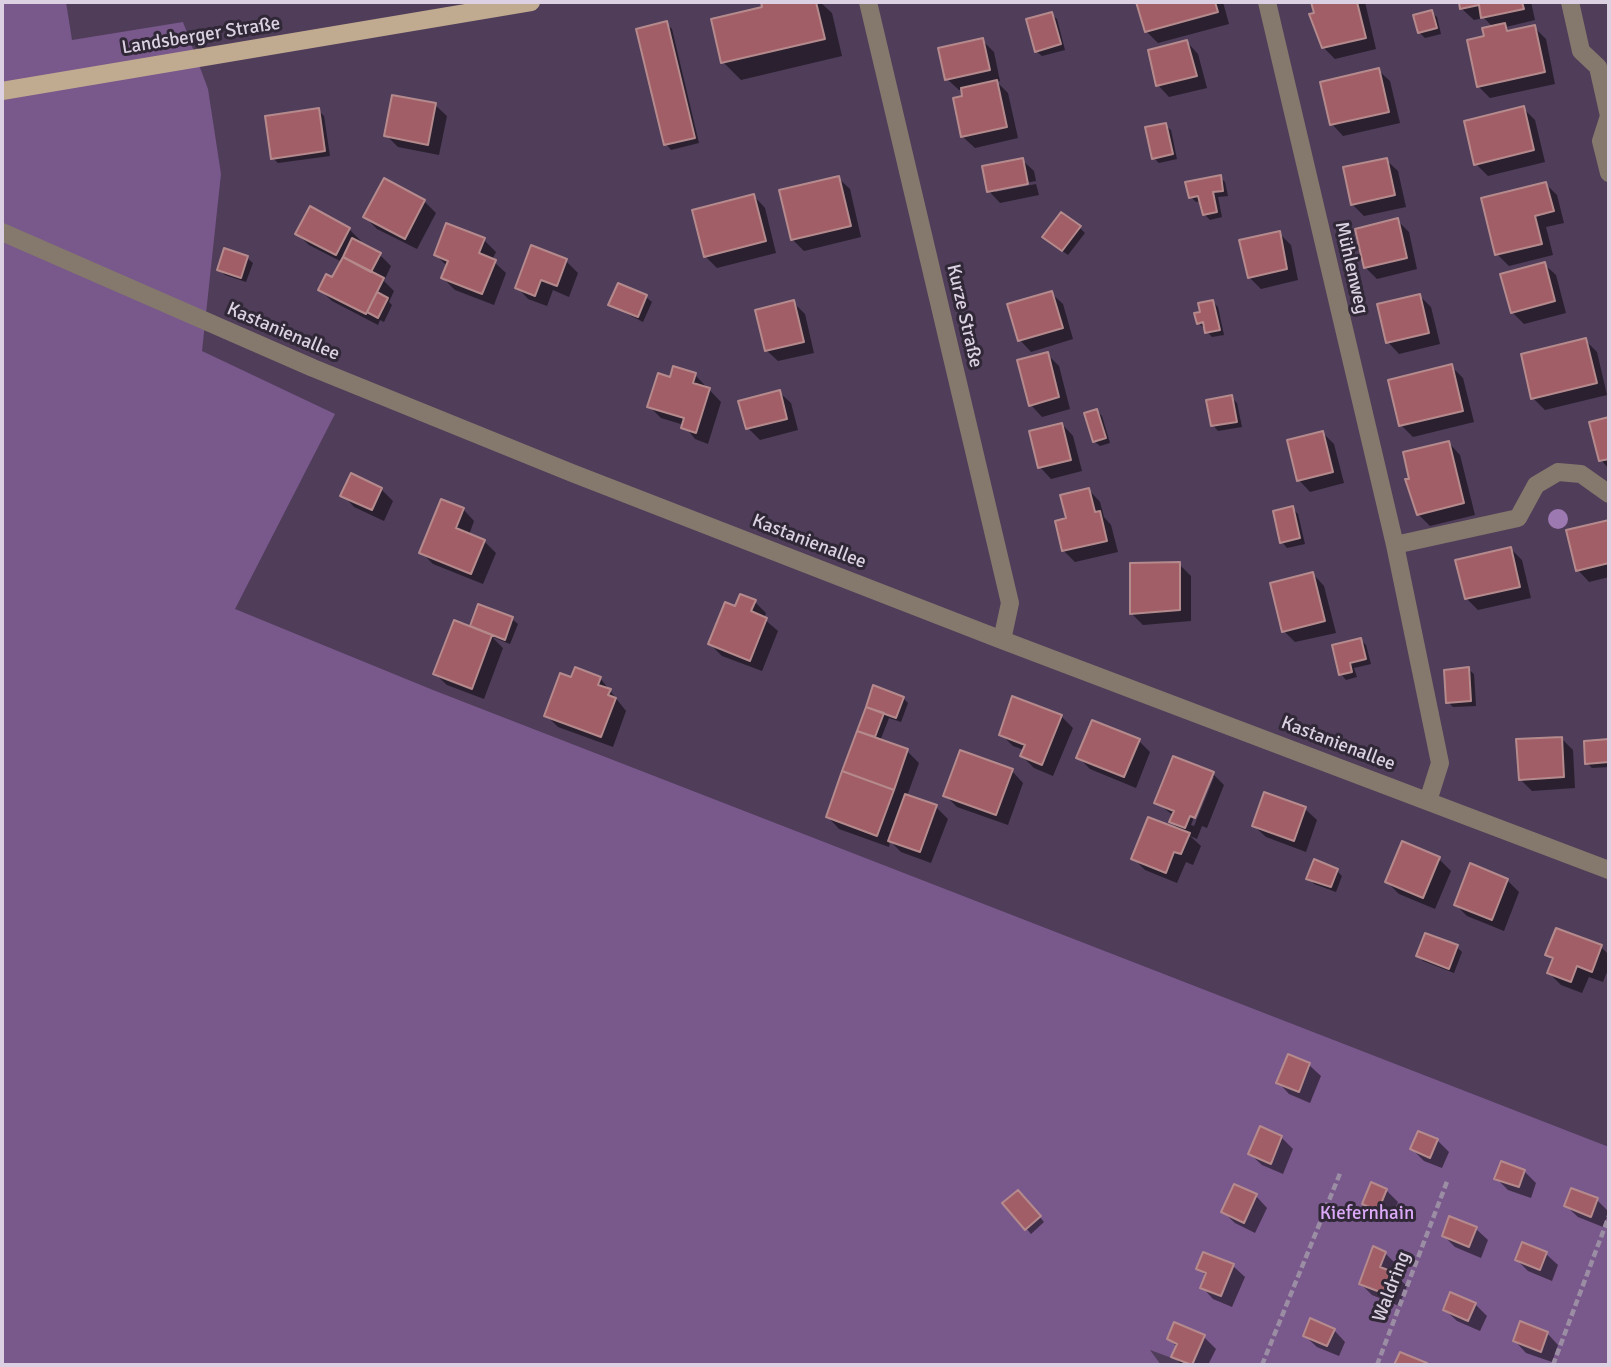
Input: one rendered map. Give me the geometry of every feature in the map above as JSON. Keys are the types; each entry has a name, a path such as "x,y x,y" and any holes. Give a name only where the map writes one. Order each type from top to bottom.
{"main road":[{"name":"Landsberger Straße","path":"2,90 531,2"}],"street":[{"name":"Kurze Straße","path":"868,2 1010,603 1002,640"},
{"name":"Mühlenweg","path":"1267,2 1395,545 1440,763 1428,801"},
{"path":"1570,2 1581,51 1598,67 1609,116 1601,141 1609,173"},
{"name":"Kastanienallee","path":"2,232 313,368 1002,640 1609,870"},
{"path":"1395,545 1518,518 1536,485 1558,472 1581,474 1609,494"}],"path":[{"path":"1262,1365 1341,1171"},
{"name":"Waldring","path":"1377,1365 1448,1179"},
{"path":"1553,1365 1609,1216"}],"green space":[{"name":"Kiefernhain","path":"2,2 66,2 72,40 183,22 208,89 221,174 202,351 335,414 235,609 433,690 1609,1147 1609,1365 1191,1365 1150,1350 1161,1365 2,1365"}],"building":[{"path":"761,2 816,2 825,39 721,63 711,19 762,7"},
{"path":"1136,2 1215,2 1218,12 1145,32"},
{"path":"1311,2 1357,2 1366,38 1322,48 1309,14 1314,13"},
{"path":"1459,2 1522,2 1524,9 1481,18 1479,5 1460,9"},
{"path":"1432,10 1437,28 1418,33 1413,15"},
{"path":"1052,12 1061,44 1035,52 1026,19"},
{"path":"667,21 695,138 664,145 636,29"},
{"path":"1505,23 1507,31 1535,25 1545,72 1477,87 1467,40 1484,36 1482,28"},
{"path":"983,38 990,70 945,80 938,48"},
{"path":"1187,40 1197,76 1156,86 1148,50"},
{"path":"1379,68 1389,112 1330,125 1320,82"},
{"path":"997,80 1007,127 961,137 953,98 962,96 961,88"},
{"path":"392,95 436,103 428,145 384,136"},
{"path":"1524,106 1534,150 1474,165 1464,121"},
{"path":"319,108 325,151 271,159 265,116"},
{"path":"1166,123 1173,154 1152,159 1145,127"},
{"path":"1023,158 1028,184 987,192 982,166"},
{"path":"1387,158 1395,195 1351,205 1343,167"},
{"path":"1221,175 1223,191 1213,192 1217,212 1203,215 1198,196 1189,198 1185,182"},
{"path":"839,176 851,226 791,240 779,190"},
{"path":"384,178 425,200 405,239 363,217"},
{"path":"1546,182 1554,211 1535,216 1542,244 1495,255 1481,198"},
{"path":"754,194 766,241 704,257 692,210"},
{"path":"310,206 350,228 336,255 295,234"},
{"path":"1061,212 1081,226 1062,251 1042,237"},
{"path":"1398,218 1407,258 1364,268 1355,229"},
{"path":"446,223 485,238 479,253 496,260 482,294 441,278 448,261 434,255"},
{"path":"1280,231 1287,269 1248,278 1239,240"},
{"path":"352,238 381,253 371,272 343,257"},
{"path":"531,245 567,259 557,286 541,280 535,296 515,288"},
{"path":"224,248 248,256 241,278 217,270"},
{"path":"343,257 384,278 366,314 318,290 326,274 332,277"},
{"path":"1545,262 1555,301 1511,313 1500,274"},
{"path":"618,283 647,295 638,317 608,305"},
{"path":"1052,291 1063,328 1018,341 1007,304"},
{"path":"377,292 388,298 378,318 367,312"},
{"path":"1420,294 1429,333 1386,343 1377,304"},
{"path":"794,300 804,342 765,351 755,310"},
{"path":"1213,300 1220,330 1205,333 1203,322 1197,324 1194,313 1200,312 1198,303"},
{"path":"1586,338 1597,383 1531,399 1521,354"},
{"path":"1048,352 1059,397 1029,406 1017,360"},
{"path":"1452,364 1463,411 1399,426 1388,380"},
{"path":"673,366 696,373 693,383 710,388 696,433 681,428 684,418 647,407 658,373 670,377"},
{"path":"780,390 787,419 746,429 738,401"},
{"path":"1232,395 1237,422 1211,426 1206,400"},
{"path":"1097,409 1106,438 1093,442 1084,413"},
{"path":"1609,417 1609,459 1599,461 1589,422"},
{"path":"1062,423 1071,460 1038,468 1029,431"},
{"path":"1323,431 1333,472 1297,481 1287,440"},
{"path":"1449,441 1464,503 1417,515 1405,479 1409,479 1403,452"},
{"path":"351,473 382,488 372,510 340,496"},
{"path":"1089,488 1095,512 1100,511 1107,541 1062,551 1055,521 1066,518 1060,495"},
{"path":"441,499 464,508 456,528 485,540 471,574 419,553"},
{"path":"1293,506 1300,538 1280,543 1273,511"},
{"path":"1609,520 1609,563 1576,571 1566,530"},
{"path":"1511,547 1520,587 1465,599 1455,560"},
{"path":"1180,562 1180,610 1130,614 1130,563"},
{"path":"1313,572 1325,621 1282,632 1270,583"},
{"path":"740,594 756,600 751,611 767,618 750,661 708,644 725,602 735,606"},
{"path":"478,604 513,617 505,640 470,626"},
{"path":"454,620 492,635 472,689 433,674"},
{"path":"1361,638 1366,659 1350,663 1352,672 1339,675 1332,645"},
{"path":"575,667 601,677 598,685 611,689 608,695 616,698 601,737 544,716 560,673 571,677"},
{"path":"1469,667 1471,701 1446,703 1444,670"},
{"path":"873,685 904,697 896,718 866,707"},
{"path":"1012,696 1062,715 1042,765 1020,756 1025,745 999,735"},
{"path":"866,707 884,713 875,737 857,731"},
{"path":"1092,720 1140,739 1124,777 1076,758"},
{"path":"857,731 908,749 894,790 842,771"},
{"path":"1562,737 1564,777 1519,780 1516,739"},
{"path":"1609,739 1609,762 1585,764 1584,741"},
{"path":"960,750 1013,769 996,815 943,796"},
{"path":"1173,756 1214,772 1195,818 1190,816 1185,828 1169,822 1174,811 1154,803"},
{"path":"842,771 894,790 877,836 826,817"},
{"path":"1264,792 1306,807 1294,841 1252,826"},
{"path":"905,794 937,805 920,852 888,841"},
{"path":"1148,817 1190,833 1181,854 1174,852 1166,873 1131,859"},
{"path":"1402,841 1440,857 1423,898 1385,882"},
{"path":"1314,859 1338,869 1331,887 1306,879"},
{"path":"1470,863 1508,879 1492,920 1454,905"},
{"path":"1556,928 1602,945 1592,972 1577,966 1571,982 1547,973 1553,958 1545,955"},
{"path":"1425,933 1458,945 1449,969 1416,956"},
{"path":"1288,1054 1310,1063 1299,1092 1276,1083"},
{"path":"1260,1126 1282,1136 1271,1164 1248,1154"},
{"path":"1418,1131 1438,1139 1430,1158 1410,1149"},
{"path":"1501,1161 1525,1170 1519,1187 1494,1179"},
{"path":"1371,1182 1387,1189 1378,1211 1362,1204"},
{"path":"1234,1184 1257,1194 1244,1223 1221,1212"},
{"path":"1571,1188 1598,1198 1591,1217 1564,1206"},
{"path":"1018,1190 1041,1216 1025,1230 1002,1203"},
{"path":"1449,1216 1477,1227 1469,1247 1442,1236"},
{"path":"1522,1242 1547,1252 1540,1270 1515,1260"},
{"path":"1373,1246 1386,1252 1380,1267 1396,1273 1388,1295 1359,1284"},
{"path":"1203,1252 1234,1264 1221,1296 1200,1288 1206,1273 1196,1269"},
{"path":"1450,1292 1476,1303 1468,1321 1443,1310"},
{"path":"1310,1318 1335,1329 1327,1346 1303,1336"},
{"path":"1520,1321 1548,1332 1541,1352 1513,1341"},
{"path":"1174,1322 1205,1335 1192,1365 1171,1357 1177,1344 1167,1339"},
{"path":"1400,1352 1427,1363 1394,1365"}]}
